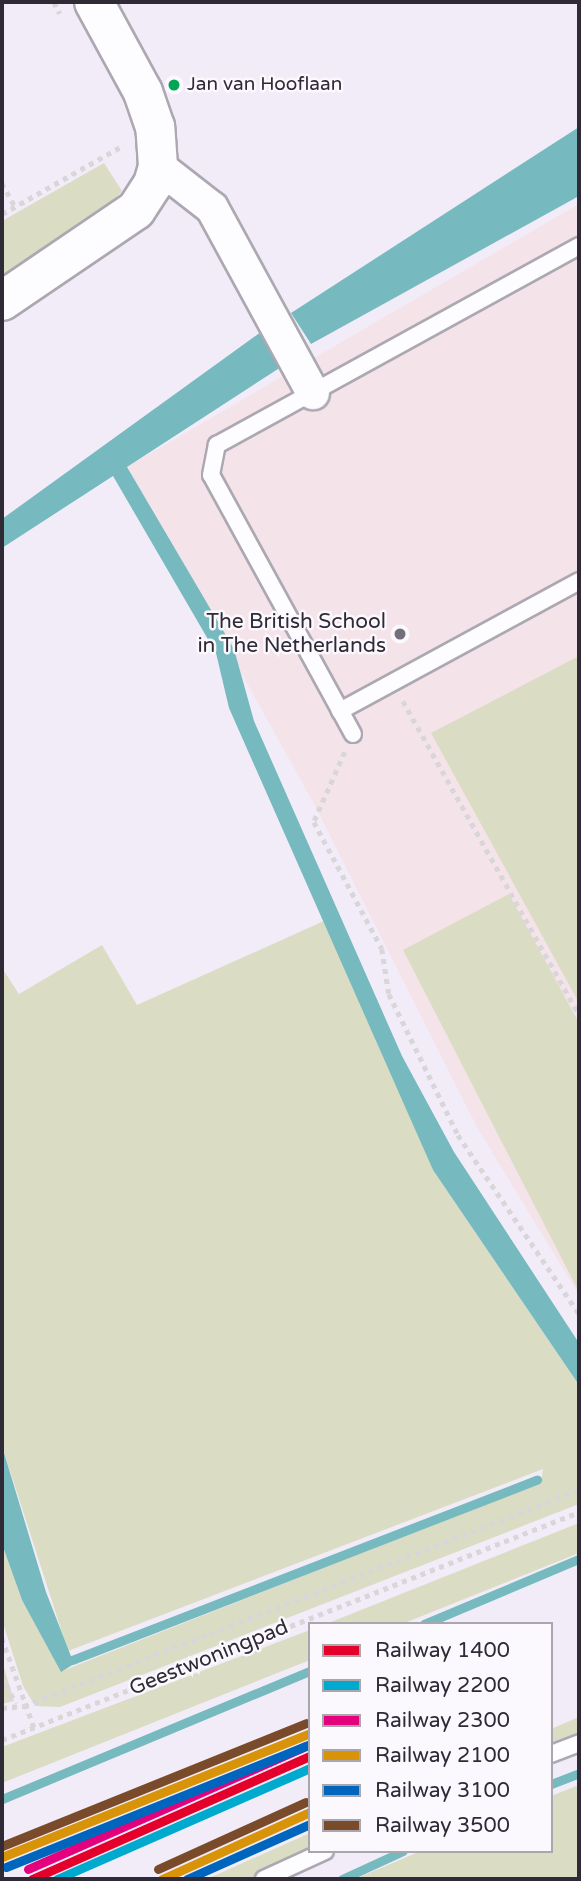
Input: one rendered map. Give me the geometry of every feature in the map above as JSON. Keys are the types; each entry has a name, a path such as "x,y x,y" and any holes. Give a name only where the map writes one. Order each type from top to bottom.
{"street":[{"path":"2,301 136,210 148,194 158,166 155,127 143,92 94,2"},
{"path":"158,166 212,208 313,393"}],"lane":[{"path":"353,734 211,475 217,444 579,246"},
{"path":"340,711 579,581"},
{"path":"553,1753 579,1743"},
{"path":"264,1879 321,1853"}],"path":[{"path":"2,214 155,127"},
{"path":"2,183 15,206"},
{"path":"393,683 579,1014"},
{"path":"353,734 314,822 382,949 389,994 458,1135 579,1314"},
{"path":"2,1708 16,1704 24,1706 579,1490"},
{"name":"Geestwoningpad","path":"2,1740 35,1730 579,1512"},
{"path":"2,1638 24,1706 35,1730"},
{"path":"2,1676 16,1704"}],"shaded area":[{"name":"The British School in The Netherlands","path":"579,204 579,1295 478,1129 313,802 127,467"}],"green space":[{"path":"104,163 122,191 98,217 2,282 2,221"},
{"path":"579,656 579,1003 431,733"},
{"path":"509,894 579,1023 579,1292 403,950"},
{"path":"326,920 433,1170 579,1385 579,1504 60,1707 35,1706 23,1686 2,1620 2,1544 22,1600 62,1671 541,1482 543,1469 68,1651 2,1446 2,968 19,994 102,945 137,1005"},
{"path":"579,1523 579,1553 407,1622 331,1622"},
{"path":"308,1631 308,1661 2,1783 2,1747"},
{"path":"2,1661 14,1701 2,1704"},
{"path":"579,1717 579,1738 553,1748 553,1728"},
{"path":"579,1785 579,1879 355,1879 416,1853 553,1853 553,1795"},
{"path":"308,1834 308,1853 250,1879 207,1879"}],"water":[{"path":"579,127 579,196 311,344 291,313"},
{"path":"261,332 281,367 127,467 234,649 254,721 402,1056 454,1152 579,1343 579,1385 433,1170 229,708 216,653 113,476 2,548 2,519"},
{"path":"2,1446 46,1592 74,1664 61,1672 22,1600 2,1544"}],"waterway":[{"path":"72,1660 537,1480"},
{"path":"429,1622 579,1559"},
{"path":"2,1799 308,1672"},
{"path":"553,1783 579,1773"},
{"path":"342,1879 399,1853"}],"rail line":[{"name":"3500","path":"2,1846 306,1723"},
{"name":"2100","path":"2,1857 308,1734"},
{"name":"3100","path":"6,1867 308,1745"},
{"name":"2300","path":"28,1869 306,1746"},
{"name":"1400","path":"32,1879 308,1757"},
{"name":"2200","path":"57,1879 308,1769"},
{"name":"3500","path":"158,1869 306,1802"},
{"name":"2100","path":"162,1879 308,1813"},
{"name":"3100","path":"187,1879 308,1825"}],"place":[{"name":"Jan van Hooflaan","path":"174,85"},
{"name":"The British School in The Netherlands","path":"400,634"}]}
